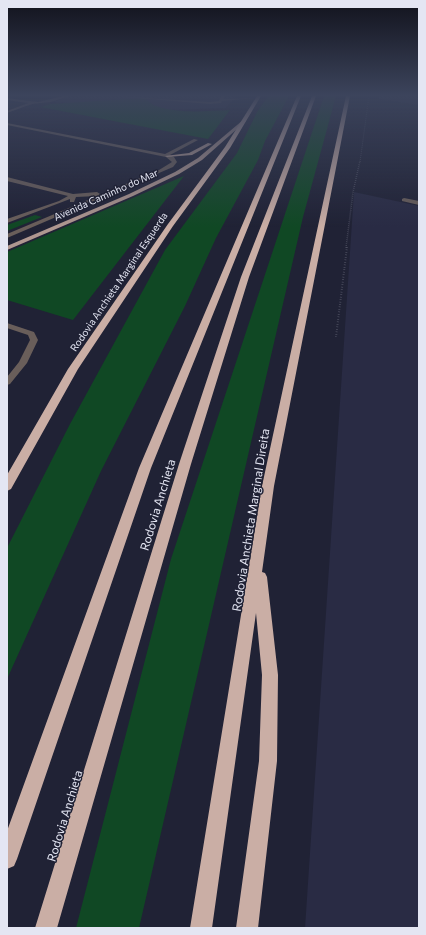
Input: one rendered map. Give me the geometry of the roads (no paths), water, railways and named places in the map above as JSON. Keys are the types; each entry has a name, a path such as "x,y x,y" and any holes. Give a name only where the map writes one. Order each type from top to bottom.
{"highway":[{"name":"Rodovia Anchieta Marginal Esquerda","path":"7,486 73,369 170,225 232,140"},
{"name":"Rodovia Anchieta","path":"7,859 145,468 281,140"},
{"name":"Rodovia Anchieta","path":"46,928 185,464 242,284 297,140"},
{"name":"Rodovia Anchieta Marginal Direita","path":"202,928 268,486 339,140"},
{"path":"248,928 268,761 270,675 258,558"}],"main road":[{"path":"166,156 181,156 194,152 217,140"},
{"name":"Avenida Caminho do Mar","path":"7,248 167,178 200,159 222,140"}],"street":[{"path":"7,221 60,202 72,196 91,195 113,191 171,166 174,163 174,160 166,156 85,140"},
{"path":"166,156 196,140"},
{"path":"7,179 64,192 72,196"},
{"name":"Avenida Caminho do Mar","path":"7,236 113,191"},
{"path":"55,216 70,203 72,196"},
{"path":"404,200 419,203"},
{"path":"7,325 31,334 34,340 23,363 7,382"}]}
